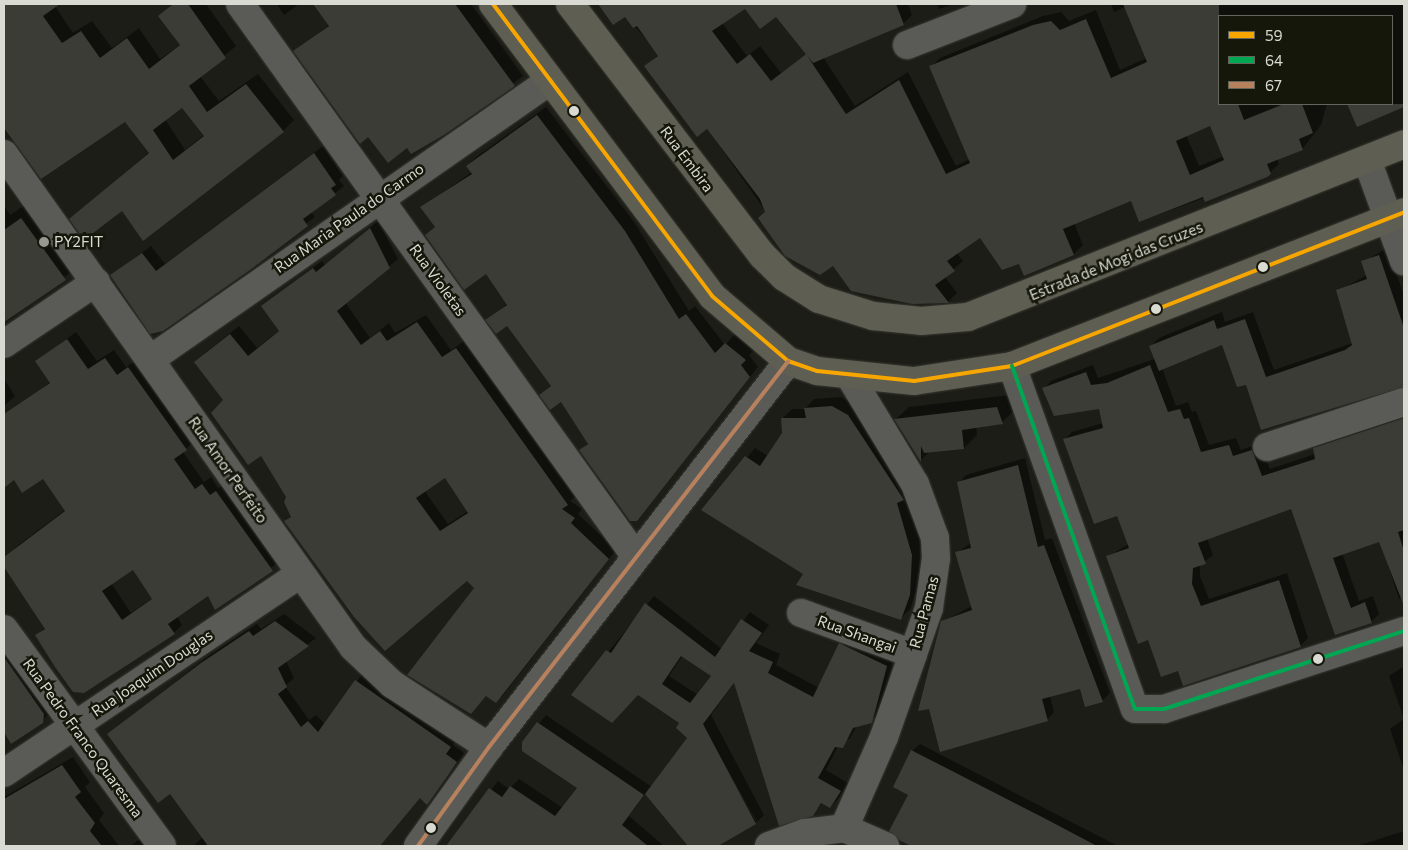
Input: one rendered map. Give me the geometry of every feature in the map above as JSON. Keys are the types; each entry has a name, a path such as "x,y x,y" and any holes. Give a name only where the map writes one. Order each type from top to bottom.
{"main road":[{"path":"493,4 712,296 788,361 849,375 914,381 1012,366 1396,216"},
{"name":"Rua Embira","path":"570,4 763,256 784,277 819,299"},
{"name":"Estrada de Mogi das Cruzes","path":"819,299 873,316 920,321 968,317 1404,144"}],"street":[{"name":"Rua Violetas","path":"240,4 636,557"},
{"path":"907,45 1012,4"},
{"name":"Rua Maria Paula do Carmo","path":"151,359 378,197 550,81"},
{"name":"Rua Amor Perfeito","path":"4,154 151,359 300,574 375,671 489,747"},
{"path":"1367,160 1396,216 1404,261"},
{"path":"4,344 96,282"},
{"path":"418,846 489,747 788,361"},
{"path":"1012,366 1135,709 1164,710 1404,632"},
{"name":"Rua Pamas","path":"844,828 884,737 936,580 935,538 915,484 849,375"},
{"path":"1267,447 1404,402"},
{"name":"Rua Joaquim Douglas","path":"4,773 300,574"},
{"name":"Rua Shangai","path":"802,613 913,654"},
{"name":"Rua Pedro Franco Quaresma","path":"4,628 72,726 162,846"},
{"path":"769,846 805,833 844,828 885,846"}],"building":[{"path":"4,4 60,4 43,16 62,43 81,31 100,58 127,38 149,69 180,45 158,16 173,4 188,4 226,58 189,86 207,112 246,84 284,132 143,241 122,211 84,240 69,219 149,153 125,122 41,179 4,128","holes":["182,108 204,136 173,160 153,130"]},
{"path":"313,4 455,4 515,86 444,135 411,154 407,148 388,163 368,137 360,144 293,51 329,26"},
{"path":"598,4 896,4 904,25 813,63 807,56 846,114 899,80 946,174 970,163 929,66 1033,25 1051,21 1060,30 1086,19 1111,78 1147,62 1123,4 1219,4 1218,105 1238,105 1244,120 1282,105 1302,105 1313,133 1299,139 1303,150 1267,164 1271,174 1267,177 1205,202 1203,197 1139,222 1131,201 1063,229 1074,255 1024,276 1019,264 1002,270 980,238 947,261 955,271 935,285 949,303 912,304 851,291 833,266 820,275 785,256 758,218 765,212 760,199 707,129 697,137 644,66 658,56 637,26 633,28 625,17 613,25","holes":["745,9 760,29 776,17 806,54 771,81 750,54 737,64 712,31","1210,126 1224,160 1190,175 1176,141"]},
{"path":"1404,104 1404,107 1357,127 1347,105"},
{"path":"537,115 625,231 679,319 686,314 715,353 725,343 746,360 741,365 750,377 637,521 630,521 579,450 588,444 561,402 550,410 539,395 551,386 507,326 496,334 485,320 507,305 486,274 464,290 425,235 435,227 420,207 472,174 466,166"},
{"path":"314,153 336,185 331,188 336,195 303,219 308,226 250,270 163,331 150,334 110,275 142,253 156,271"},
{"path":"21,218 66,280 4,322 4,230"},
{"path":"370,228 390,268 337,311 361,345 380,331 387,341 417,322 442,357 456,348 568,505 562,509 575,518 571,523 609,559 496,703 486,696 471,714 407,675 474,588 467,581 385,651 354,617 284,521 291,517 284,502 286,497 261,456 248,465 211,413 223,400 194,362 230,334 248,356 279,331 261,306 313,268 316,272","holes":["445,478 468,513 440,531 416,498"]},
{"path":"1379,255 1404,328 1404,387 1261,430 1246,385 1237,387 1222,345 1159,371 1149,346 1214,320 1217,329 1245,319 1266,377 1345,350 1352,345 1336,290 1367,279 1361,261"},
{"path":"67,339 88,369 105,358 117,375 128,367 187,450 174,459 195,489 202,484 210,495 216,491 273,571 215,610 208,596 168,624 175,634 84,693 73,692 55,667 35,635 45,629 4,567 4,557 65,511 43,479 22,493 14,480 4,488 4,414 50,383 35,361","holes":["133,570 152,599 122,620 102,591"]},
{"path":"1150,365 1168,412 1180,409 1184,419 1189,418 1201,452 1229,445 1233,456 1252,450 1262,476 1315,459 1313,448 1404,418 1404,530 1398,532 1404,551 1404,606 1379,542 1333,558 1351,608 1365,602 1372,623 1335,635 1291,509 1198,543 1206,564 1193,568 1192,584 1201,606 1279,580 1301,647 1183,686 1178,671 1161,677 1148,640 1138,644 1106,556 1129,548 1117,516 1094,524 1063,439 1103,428 1099,409 1054,416 1042,388 1086,372 1091,385 1107,383"},
{"path":"832,406 848,415 904,500 897,503 912,555 910,595 901,620 796,585 803,574 701,510 745,456 760,466 782,433 781,418 806,418 804,408"},
{"path":"997,407 1003,424 962,430 964,449 924,453 921,446 921,462 894,419"},
{"path":"1018,465 1038,547 1044,545 1103,702 1085,707 1080,689 1042,699 1048,721 940,752 929,709 918,711 941,621 972,610 955,552 971,548 957,482"},
{"path":"645,603 715,657 741,619 762,633 749,651 773,662 768,673 813,697 839,643 887,666 872,723 853,728 843,748 835,747 818,778 841,791 830,808 821,803 813,816 779,826 734,683 703,724 756,824 718,846 688,846 645,794 687,738 676,728 679,723 638,695 612,723 571,695 606,650 611,653","holes":["681,656 711,676 690,703 662,684"]},
{"path":"275,621 309,646 278,668 287,687 278,694 301,727 308,721 318,732 355,680 451,747 446,754 457,762 427,805 420,798 380,846 208,846 170,794 158,803 107,734 201,663 249,631 253,636"},
{"path":"4,657 44,714 43,723 11,744 4,732"},
{"path":"537,722 644,795 622,825 648,846 446,846 489,788 502,797 510,786 555,816 577,788 522,751 522,742"},
{"path":"911,750 1097,846 911,846 899,840 889,831 908,795 893,787"},
{"path":"62,765 81,792 75,797 95,823 90,831 102,846 4,846 4,799"}],"transit line":[{"name":"59","path":"493,4 712,296 788,361 817,371 914,381 1012,366 1404,212"},
{"name":"67","path":"418,846 489,747 788,361"},
{"name":"64","path":"1012,366 1135,709 1164,709 1404,631"}],"place":[{"name":"PY2FIT","path":"44,242"}]}
